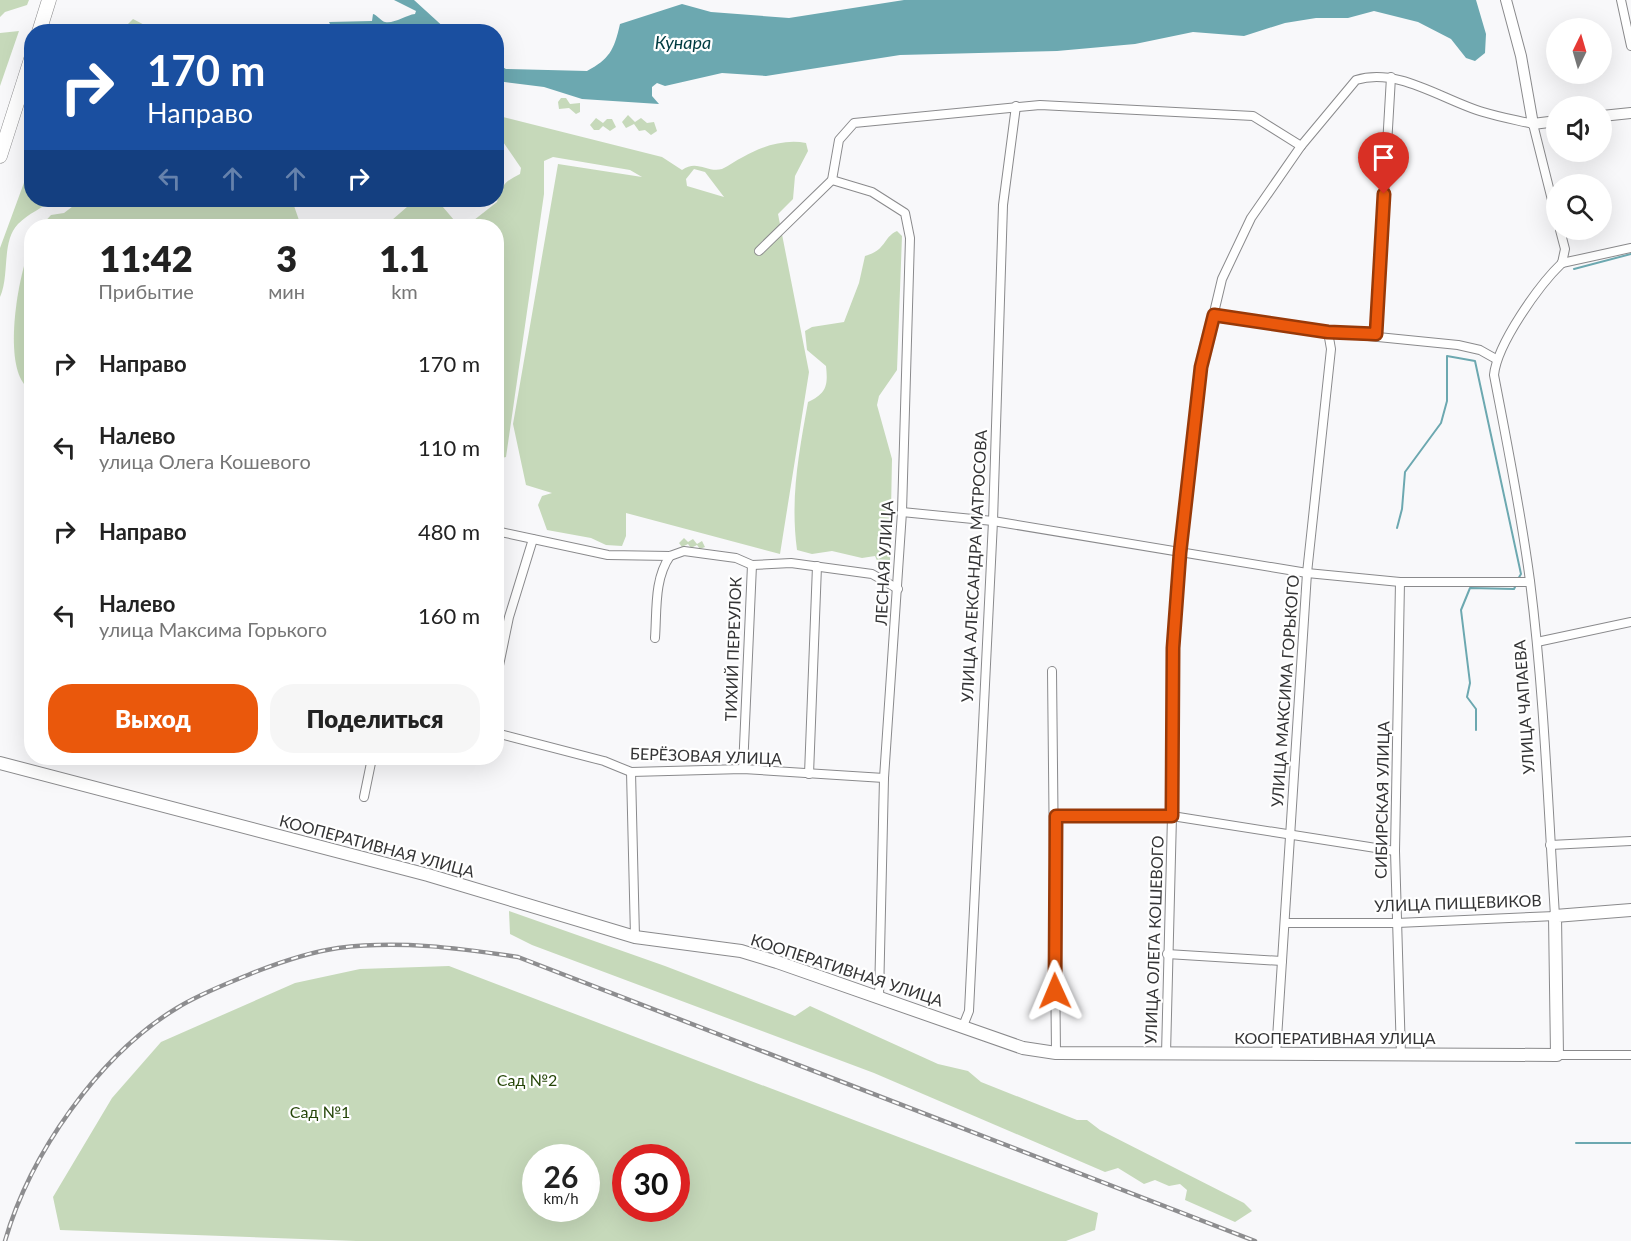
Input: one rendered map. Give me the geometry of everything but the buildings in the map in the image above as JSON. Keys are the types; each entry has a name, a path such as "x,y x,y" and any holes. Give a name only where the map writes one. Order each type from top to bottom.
{"main road":[{"path":"42,24 49,0"},
{"path":"0,156 24,81"},
{"name":"КООПЕРАТИВНАЯ УЛИЦА","path":"0,763 428,876 636,937 741,951 1023,1048 1056,1053 1557,1055"},
{"name":"УЛИЦА ПИЩЕВИКОВ","path":"1555,916 1631,910"},
{"name":"УЛИЦА ЧАПАЕВА","path":"1555,916 1557,1055"}],"street":[{"path":"1506,0 1521,56 1533,124 1546,176"},
{"path":"1621,0 1631,46"},
{"path":"1376,334 1391,77 1483,112 1533,124 1546,122"},
{"name":"УЛИЦА ОЛЕГА КОШЕВОГО","path":"1166,1054 1172,816 1173,648 1180,553 1201,367 1222,279 1251,218 1301,146 1356,80 1391,77"},
{"path":"759,251 832,180 839,140 854,123 1040,105 1254,116 1301,146"},
{"name":"УЛИЦА АЛЕКСАНДРА МАТРОСОВА","path":"963,1026 969,1011 993,521 1003,205 1016,106"},
{"path":"1612,115 1631,113"},
{"name":"ЛЕСНАЯ УЛИЦА","path":"832,180 872,192 905,213 910,238 902,512 884,778 879,997"},
{"path":"1562,263 1565,249 1563,240"},
{"path":"1214,315 1328,332 1376,334 1458,345 1479,350 1496,359 1544,280 1562,263 1631,248"},
{"name":"УЛИЦА МАКСИМА ГОРЬКОГО","path":"1276,1054 1307,573 1331,349 1328,332"},
{"name":"УЛИЦА ЧАПАЕВА","path":"1496,359 1494,375 1530,582 1537,642 1555,916"},
{"path":"902,512 993,521 1307,573 1400,582 1530,582"},
{"path":"504,533 608,555 670,556 684,550 736,558 752,565 791,563 817,566 872,574 898,589"},
{"path":"504,641 532,539"},
{"path":"655,638 658,581 661,569 670,556"},
{"name":"ТИХИЙ ПЕРЕУЛОК","path":"743,769 752,565"},
{"path":"809,774 817,566"},
{"name":"СИБИРСКАЯ УЛИЦА","path":"1400,582 1395,851 1401,1054"},
{"path":"1537,642 1631,622"},
{"path":"1052,671 1056,816 1056,1053"},
{"name":"БЕРЁЗОВАЯ УЛИЦА","path":"504,735 604,761 631,772 743,769 884,778"},
{"path":"364,797 371,765"},
{"path":"631,772 636,937"},
{"path":"1056,816 1172,816 1395,851"},
{"path":"1550,845 1631,841"},
{"name":"УЛИЦА ПИЩЕВИКОВ","path":"1286,923 1397,922 1555,916"},
{"path":"1167,954 1282,962"},
{"name":"КООПЕРАТИВНАЯ УЛИЦА","path":"1557,1055 1631,1055"}],"green space":[{"path":"0,0 29,0 27,5 5,12 0,17"},
{"path":"133,19 143,24 128,24"},
{"path":"19,31 0,86 0,33"},
{"path":"561,98 566,98 570,104 580,103 580,112 576,114 569,108 559,109 558,102"},
{"path":"628,115 635,122 641,118 647,123 654,122 657,131 651,135 645,130 639,131 634,124 626,128 622,122"},
{"path":"504,117 662,157 682,170 692,166 722,169 766,147 790,142 806,143 808,151 795,176 793,199 778,214 809,372 780,554 626,513 626,536 622,546 606,545 591,538 547,530 538,505 542,496 552,493 526,485 513,424 558,164 642,177 630,170 553,157 544,161 544,194 506,457 504,457 504,219 475,219 491,207 504,207 504,185 520,174 521,168 504,143","holes":["694,169 705,172 724,197 687,186 686,179"]},
{"path":"596,118 603,123 607,119 612,119 616,127 610,131 603,126 599,130 594,130 590,125"},
{"path":"24,183 24,207 42,207 26,217 13,231 7,249 5,279 0,297 0,248"},
{"path":"72,207 294,207 299,219 47,219 51,215 64,213"},
{"path":"407,207 443,207 453,219 393,219"},
{"path":"897,231 902,236 897,370 879,396 877,405 892,459 890,563 889,571 884,576 875,556 862,558 832,551 812,554 797,550 794,512 799,457 808,402 823,392 827,378 826,366 807,350 805,331 812,327 844,322 859,283 865,256 877,251"},
{"path":"24,267 24,382 16,365 14,345"},
{"path":"684,538 688,542 693,539 697,544 702,541 705,547 700,549 697,545 691,548 688,544 682,547 679,543"},
{"path":"509,911 665,966 795,1016 810,1006 938,1064 968,1071 981,1082 1077,1120 1087,1120 1100,1130 1244,1203 1252,1211 1235,1222 1185,1200 1187,1190 1180,1184 1169,1186 1155,1180 1144,1184 1118,1168 1105,1172 874,1073 532,945 510,934"},
{"path":"449,966 1098,1213 1095,1230 1066,1241 356,1241 60,1230 53,1197 112,1098 161,1042 295,983 360,969"}],"water":[{"path":"394,0 414,0 440,24 330,24 329,22 372,21 373,14 389,22 415,14 416,11"},
{"name":"Кунара","path":"904,0 1476,0 1486,34 1485,53 1475,61 1466,58 1451,39 1418,22 1374,11 1348,18 1316,18 1285,23 1244,36 1193,32 1135,44 1057,51 900,55 766,76 722,73 665,86 657,83 652,87 652,96 659,104 582,99 544,87 504,82 504,68 587,71 610,53 620,24 682,4 711,12 789,18"}],"waterway":[{"path":"1574,269 1631,254"},
{"path":"1397,528 1402,509 1405,472 1441,423 1447,401 1447,356 1475,361 1521,574 1518,579"},
{"path":"1476,730 1476,709 1467,697 1470,683 1461,610 1470,588 1514,589 1516,585"},
{"path":"1576,1143 1631,1143"}],"railway":[{"path":"5,1241 31,1174 50,1141 95,1079 148,1028 196,998 255,972 327,950 383,945 451,948 518,957 1255,1241"}],"route":[{"path":"1055,991 1056,816 1172,816 1173,648 1180,553 1201,367 1214,315 1328,332 1376,334 1384,194"}],"park label":[{"name":"Сад №2","path":"527,1080"},
{"name":"Сад №1","path":"320,1112"}]}
